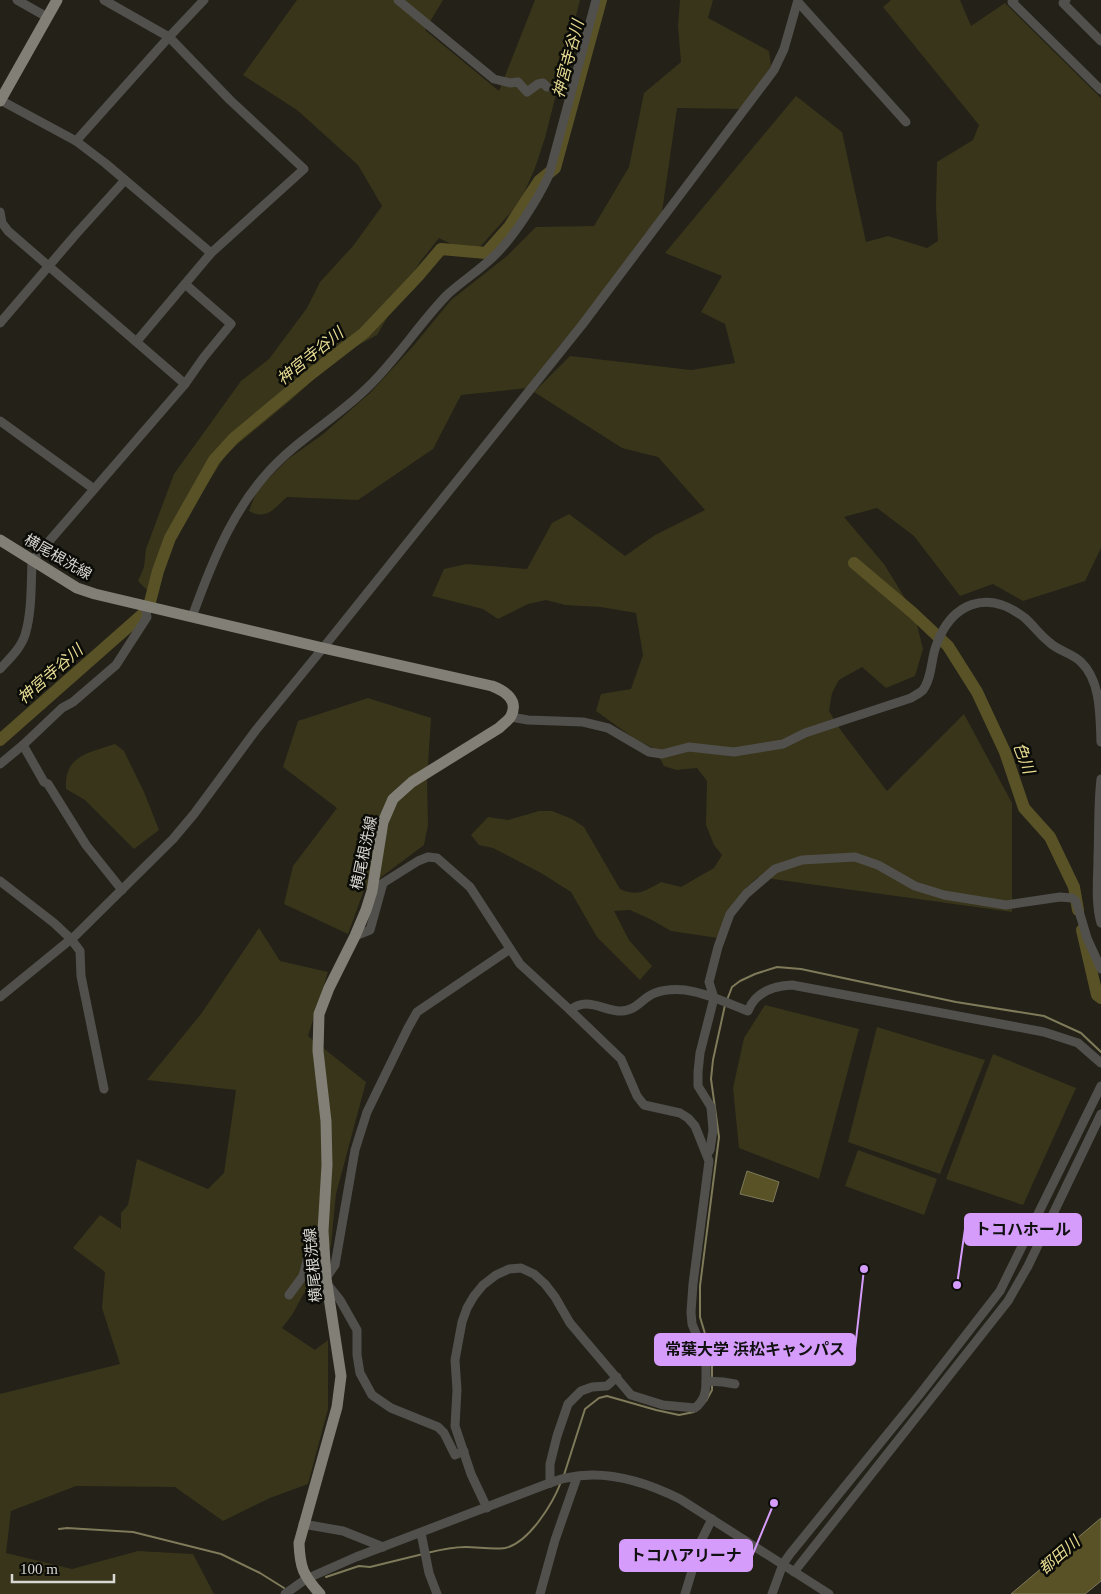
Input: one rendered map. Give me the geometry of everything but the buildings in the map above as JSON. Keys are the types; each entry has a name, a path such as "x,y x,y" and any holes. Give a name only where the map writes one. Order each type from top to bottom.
{"main road":[{"path":"0,100 57,0"},
{"name":"横尾根洗線","path":"0,540 77,588 95,594 492,686 505,691 512,699 511,717 499,728 412,782 393,799 384,822 372,891 355,936 329,988 319,1014 318,1051 326,1121 327,1165 323,1231 327,1281 341,1376 336,1407 299,1543 300,1562 306,1579 320,1594"}],"street":[{"path":"17,0 47,17"},
{"path":"104,0 169,37 230,100 304,169 212,253 137,342"},
{"path":"76,141 204,0"},
{"path":"398,0 494,79 502,82 518,82 527,92 540,83 547,87"},
{"path":"192,617 211,565 248,496 283,457 345,409 370,386 448,295 495,256 517,227 549,174 596,0"},
{"path":"1014,0 1012,2 1101,90"},
{"path":"1066,0 1063,3 1101,41"},
{"path":"798,1 906,122"},
{"path":"0,997 71,938 122,890 173,839 194,814 256,730 582,326 774,70 784,49 798,1"},
{"path":"0,100 76,141 212,253"},
{"path":"0,323 125,180"},
{"path":"0,212 2,223 8,231 186,384"},
{"path":"0,669 25,636 32,561 186,384 204,357 232,324 185,284"},
{"path":"0,421 94,489"},
{"path":"511,717 528,720 582,722 608,728 649,752 662,754 689,747 734,752 783,744 805,733 910,698 923,690 928,681 935,648 941,632 962,608 986,602 1003,606 1024,618 1052,646 1081,662 1092,677 1098,702 1101,742"},
{"path":"0,764 62,708 73,702 116,664 147,617 145,606"},
{"path":"22,745 86,845 122,890"},
{"path":"1101,779 1099,794 1098,883 1098,913 1101,923"},
{"path":"355,936 370,930 383,884 428,857 437,858 470,888 520,964 621,1059 637,1096 644,1105 680,1113 688,1118 695,1126 709,1161 693,1284 692,1312 692,1324 706,1358 708,1381 701,1403 695,1408 663,1405 630,1395 570,1323 545,1284 534,1274 521,1268 509,1269 496,1275 483,1285 474,1296 462,1322 455,1360 457,1390 455,1426 472,1474 487,1508"},
{"path":"707,1154 710,1150 713,1130 712,1115 711,1107 698,1086 698,1072 700,1053 718,1000 709,982 718,946 726,923 735,907 758,882 774,869 802,860 856,857 866,860 915,886 944,895 1006,905 1072,898 1076,901 1087,938 1101,969"},
{"path":"0,881 54,923 71,938 80,951 81,976 104,1089"},
{"path":"464,1451 455,1455 444,1433 438,1427 391,1408 372,1395 360,1373 357,1355 357,1330 327,1281 334,1265 354,1150 367,1112 408,1028 418,1012 510,949"},
{"path":"570,1010 575,1006 583,1004 594,1004 617,1011 629,1010 653,994 666,990 682,990 700,993 748,1011 751,1002 768,990 779,986 792,986 1054,1034 1078,1043 1101,1064"},
{"path":"772,1594 783,1564 1000,1291 1101,1086"},
{"path":"794,1572 1008,1301 1028,1266 1101,1114"},
{"path":"289,1295 303,1276 308,1257 323,1231"},
{"path":"550,1483 550,1464 568,1404 581,1392 592,1387 607,1386 617,1378"},
{"path":"708,1381 735,1384"},
{"path":"285,1594 306,1579 383,1547 550,1483 577,1476 626,1479 644,1484 680,1499 829,1594"},
{"path":"540,1594 555,1540 577,1476"},
{"path":"685,1594 701,1541 712,1519"},
{"path":"303,1524 343,1531 383,1547"},
{"path":"421,1533 429,1573 437,1594"}],"shaded area":[{"path":"297,0 443,0 425,30 499,91 535,0 580,0 545,138 535,168 520,202 473,255 439,238 420,262 377,335 342,354 291,400 227,453 187,516 147,590 138,581 144,567 146,549 174,474 241,381 269,359 307,308 320,282 353,246 382,206 358,165 297,110 243,75"},
{"path":"680,0 713,0 708,18 769,51 771,66 742,109 677,108 662,212 616,284 559,346 528,388 461,395 433,449 358,500 287,497 266,514 255,514 249,511 257,490 288,459 322,435 370,393 415,344 451,300 507,256 536,227 594,226 629,167 644,93 681,62 678,26"},
{"path":"891,0 960,0 971,26 1005,3 1101,98 1101,548 1085,581 1023,601 993,584 960,596 914,536 877,508 844,517 884,564 914,613 923,649 915,676 886,688 862,667 839,680 832,693 829,711 842,732 887,791 964,714 1012,803 1012,912 758,877 733,904 718,938 671,931 630,910 614,911 629,940 652,966 640,980 597,937 571,892 541,873 493,848 479,845 471,835 488,817 508,820 539,811 552,811 572,819 584,827 620,889 631,893 641,892 661,882 681,887 714,868 722,855 714,845 706,825 707,781 697,768 676,770 664,766 655,749 635,739 596,711 601,694 631,689 643,655 636,613 601,607 565,605 546,600 528,604 498,619 483,609 432,596 444,569 466,564 527,569 552,523 569,514 625,556 655,535 705,510 658,457 622,448 534,392 570,356 691,370 735,363 725,324 701,312 722,276 665,253 796,96 842,132 866,242 888,236 927,248 938,241 936,207 937,162 973,140 979,125 883,7"},
{"path":"368,698 431,718 427,780 428,825 424,845 364,890 348,934 284,904 293,866 337,808 283,767 298,721"},
{"path":"115,744 124,751 144,792 159,830 134,849 85,800 66,789 66,778 74,762 88,753"},
{"path":"259,928 280,961 328,972 308,1036 366,1082 336,1194 331,1245 318,1275 322,1294 304,1293 292,1315 282,1328 315,1350 328,1340 328,1409 308,1484 270,1498 223,1521 175,1487 76,1486 11,1511 6,1553 72,1569 138,1551 193,1554 214,1594 0,1594 0,1394 120,1364 102,1308 105,1272 73,1248 100,1215 121,1229 121,1213 128,1205 137,1159 208,1189 224,1173 236,1090 147,1080 201,1014"},
{"path":"765,1005 859,1029 819,1179 739,1148 733,1088 744,1038"},
{"path":"877,1027 985,1060 940,1174 848,1142"},
{"path":"993,1054 1076,1088 1023,1205 946,1179"},
{"path":"858,1150 937,1179 924,1215 845,1186"}],"water":[{"path":"747,1171 779,1182 773,1202 740,1194"},
{"name":"都田川","path":"1101,1518 1101,1581 1085,1594 1011,1594"}],"waterway":[{"name":"神宮寺谷川","path":"0,740 144,613 150,602 158,571 170,538 214,460 234,438 364,333 441,249 486,253 509,227 539,181 555,168 601,0"},
{"name":"色川","path":"854,563 913,613 948,646 977,692 1005,752 1024,808 1050,837 1074,887 1078,910"},
{"name":"色川","path":"1082,930 1097,995 1101,998"},
{"path":"727,1000 732,987 755,974 777,967 801,969 956,1002 1044,1016 1081,1033 1101,1052"},
{"path":"712,1380 712,1357 700,1317 700,1286 719,1137 711,1079 713,1060 725,1005"},
{"path":"706,1401 712,1390 712,1384"},
{"path":"564,1475 585,1409 599,1398 607,1396 679,1415 694,1412"},
{"path":"427,1553 466,1547 500,1549 514,1545 523,1539 539,1521 561,1482"},
{"path":"59,1529 133,1532 221,1554 260,1573 284,1588"},
{"path":"326,1577 359,1566 370,1567 423,1554"}],"place":[{"name":"常葉大学 浜松キャンパス","path":"864,1269"},
{"name":"トコハホール","path":"957,1285"},
{"name":"トコハアリーナ","path":"774,1503"}]}
